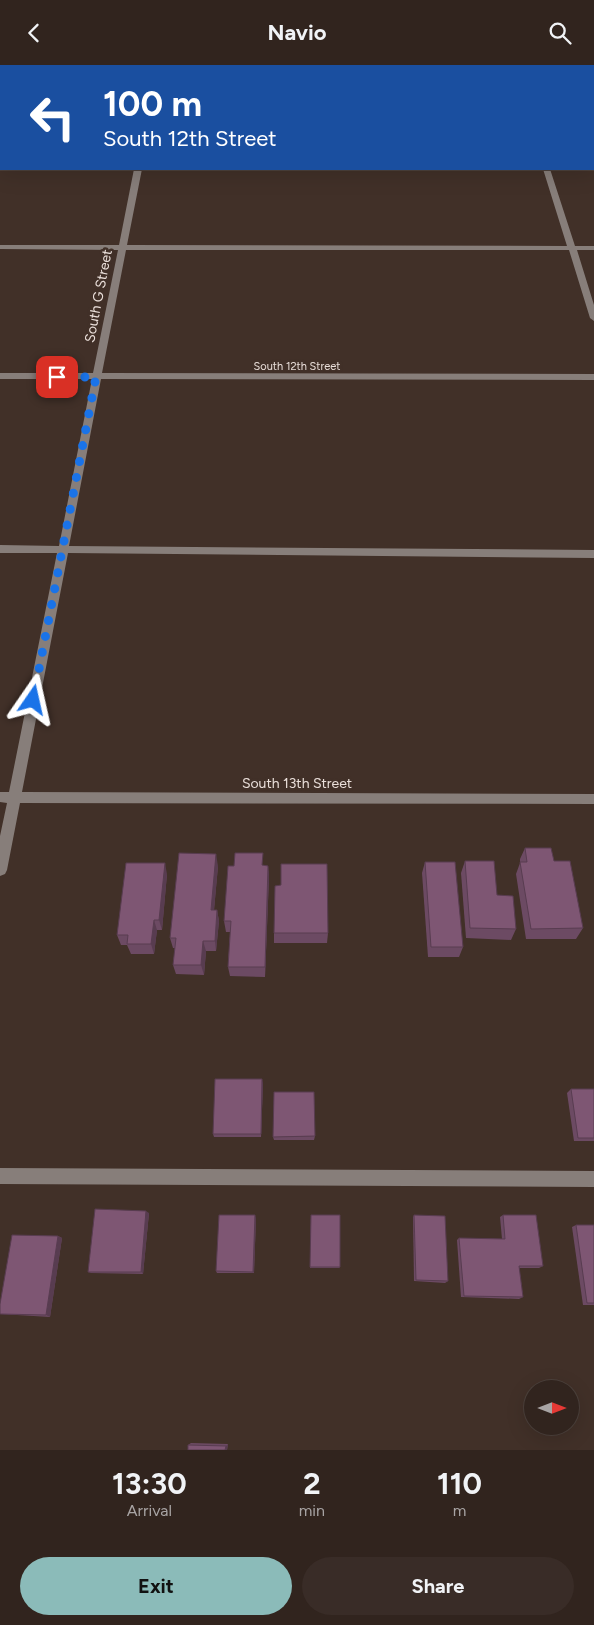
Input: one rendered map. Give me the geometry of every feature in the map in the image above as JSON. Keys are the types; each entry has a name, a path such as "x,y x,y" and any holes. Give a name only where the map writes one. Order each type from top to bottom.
{"street":[{"name":"South G Street","path":"0,870 138,170"},
{"path":"547,170 594,318"},
{"path":"0,247 594,248"},
{"name":"South 12th Street","path":"0,376 594,377"},
{"path":"0,549 594,554"},
{"name":"South 13th Street","path":"0,797 594,799"},
{"path":"0,1176 594,1179"}],"building":[{"path":"525,848 551,848 554,861 570,861 583,928 531,929 520,862 527,862"},
{"path":"179,853 216,854 211,910 217,910 215,941 203,941 201,965 173,965 176,938 170,938"},
{"path":"235,853 263,853 262,865 268,866 265,967 228,967 231,921 224,921 228,866 234,866"},
{"path":"465,861 494,861 497,895 513,896 516,929 470,928"},
{"path":"425,862 455,862 463,947 431,947"},
{"path":"126,863 165,863 159,920 154,920 151,944 127,944 128,935 117,935"},
{"path":"281,864 327,864 328,933 274,933 275,886 281,885"},
{"path":"215,1079 262,1079 261,1134 213,1134"},
{"path":"571,1089 594,1089 594,1138 578,1138"},
{"path":"274,1092 314,1092 315,1136 273,1137"},
{"path":"95,1209 146,1211 141,1272 88,1272"},
{"path":"219,1215 255,1215 253,1272 216,1271"},
{"path":"311,1215 340,1215 340,1267 310,1267"},
{"path":"414,1215 445,1216 448,1281 416,1280"},
{"path":"503,1215 536,1215 543,1266 519,1266 523,1297 464,1296 459,1238 505,1239"},
{"path":"576,1225 594,1225 594,1303 587,1303"},
{"path":"12,1235 58,1236 46,1315 0,1314 0,1304"},
{"path":"188,1445 226,1446 225,1450 188,1450"}],"route":[{"path":"33,700 96,377 57,377"}]}
